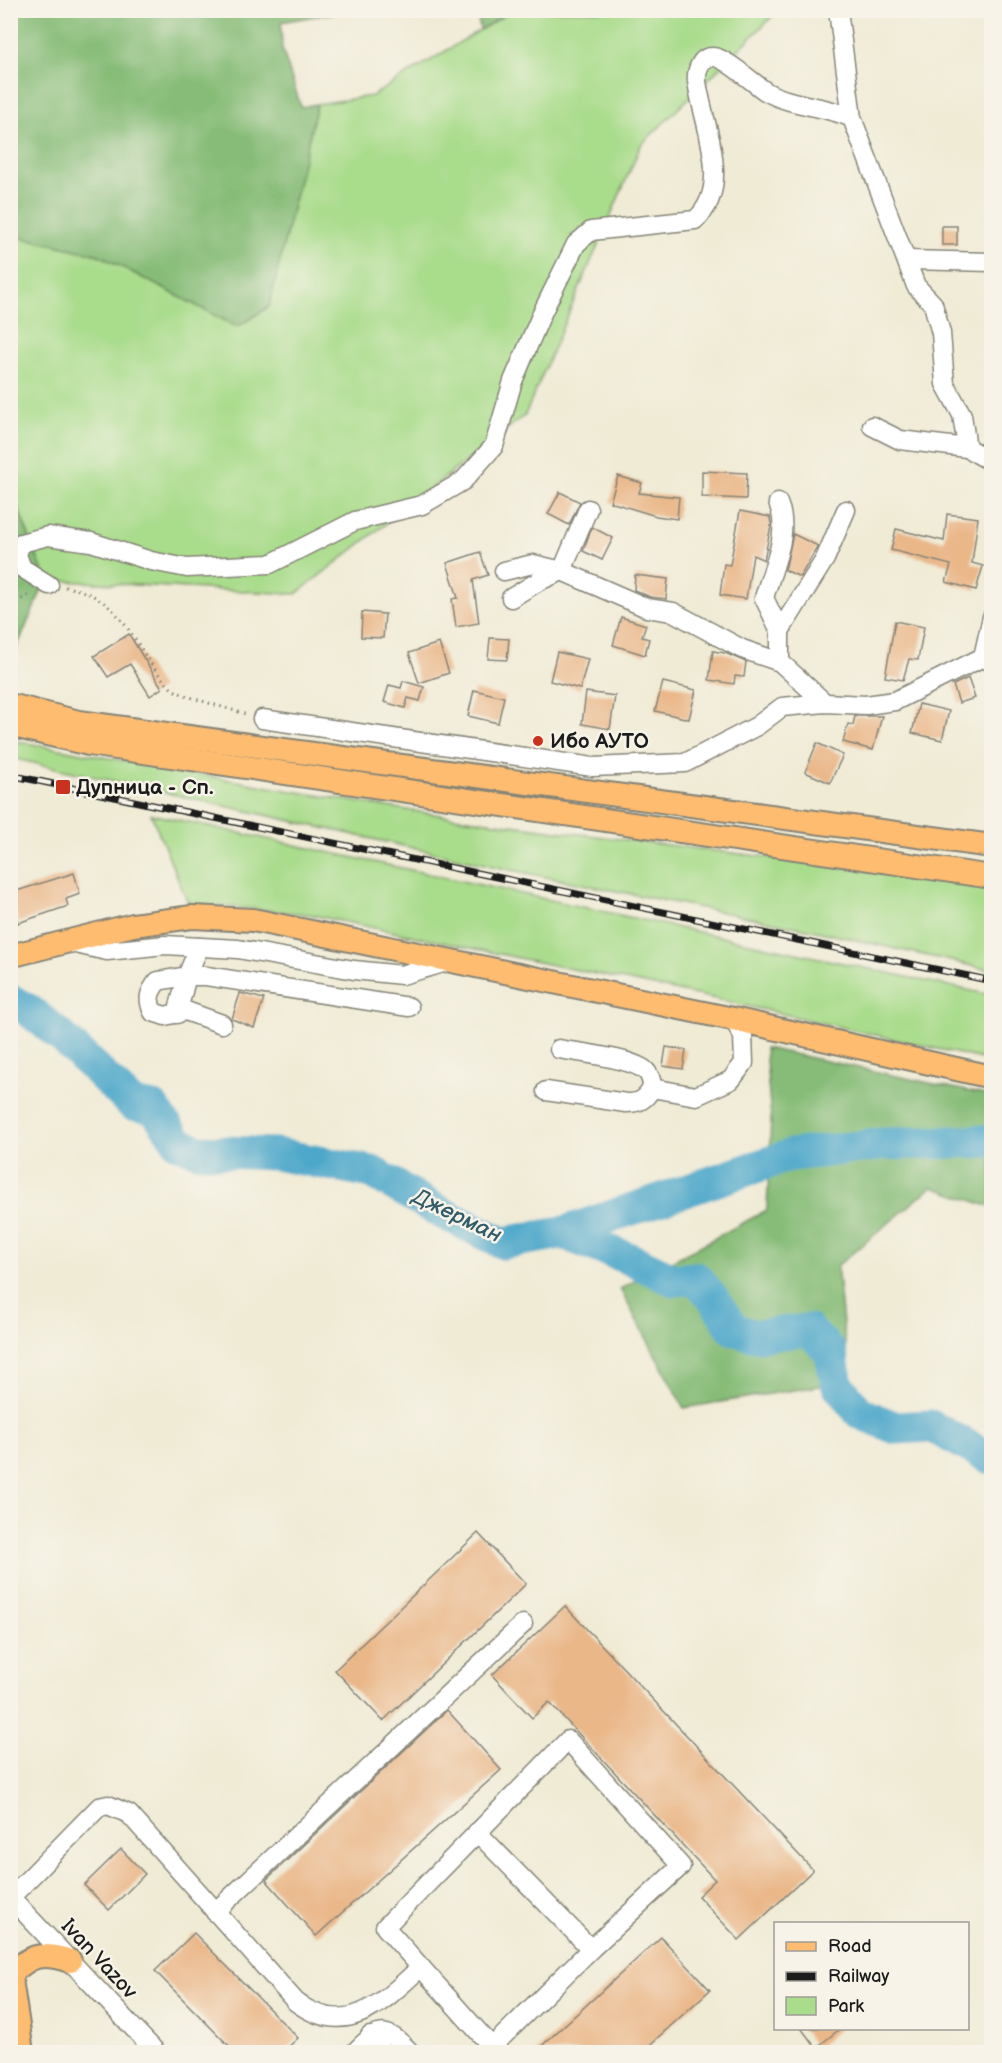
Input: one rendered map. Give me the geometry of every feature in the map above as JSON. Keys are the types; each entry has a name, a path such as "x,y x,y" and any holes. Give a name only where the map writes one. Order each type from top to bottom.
{"main road":[{"path":"10,705 79,722 992,846"},
{"path":"10,725 89,744 992,877"},
{"path":"10,956 133,925 202,918 253,920 733,1019 992,1077"},
{"path":"22,2052 11,1974 34,1957 49,1955 70,1961"}],"street":[{"path":"838,10 852,118 916,286 933,304 941,333 945,384 962,415 967,448"},
{"path":"49,585 22,568 16,555 21,543 48,536 91,542 151,561 187,568 270,564 354,521 422,505 463,481 494,446 513,381 543,311 576,244 591,231 695,220 707,210 713,176 712,140 697,80 698,68 704,59 712,57 722,60 768,92 788,100 836,110 852,118"},
{"path":"907,260 992,262"},
{"path":"872,426 900,440 967,448 992,462"},
{"path":"764,598 782,533 784,516 778,503"},
{"path":"511,598 539,581 562,571 588,509"},
{"path":"780,630 825,559 846,510"},
{"path":"504,571 533,564 562,571 647,608 673,612 742,648 780,662 825,703"},
{"path":"759,570 764,598 780,630 780,662"},
{"path":"262,720 593,766 685,763 757,726 783,707 825,703 866,705 895,701 987,660 992,617"},
{"path":"58,943 107,951 165,945 238,949 354,970 402,975 452,960"},
{"path":"177,1014 187,976 199,947"},
{"path":"222,1024 186,1011 165,1016 153,1012 149,1002 151,990 158,981 206,975 409,1008"},
{"path":"652,1088 696,1095 731,1080 744,1063 745,1049 743,1036 733,1019"},
{"path":"546,1091 637,1103 646,1098 652,1088 652,1080 646,1071 633,1065 559,1049"},
{"path":"215,1912 523,1624"},
{"path":"568,1740 681,1866 591,1949 492,2047 385,1927 568,1740"},
{"path":"11,1897 99,1807 108,1805 129,1814 296,2002 311,2014 324,2018 353,2017 388,1997 421,1967"},
{"path":"477,1833 591,1949"},
{"name":"Ivan Vazov","path":"11,1897 156,2052"},
{"path":"355,2052 370,2036 382,2032 395,2036 410,2052"},
{"path":"370,2036 382,2052"}],"path":[{"path":"10,601 18,601 49,585 80,589 105,602 129,629 172,690 262,720"}],"green space":[{"path":"11,10 347,11 281,22 282,49 301,107 317,104 269,307 237,327 99,255 11,235"},
{"path":"477,10 511,10 511,11 480,30"},
{"path":"511,11 778,11 641,145 525,415 296,594 46,580 11,490 11,235 99,255 238,327 269,306 317,104 372,96"},
{"path":"11,490 46,580 11,661"},
{"path":"10,740 246,783 423,812 991,889 991,970 807,929 511,870 11,758"},
{"path":"151,814 991,995 991,1061 707,997 307,914 188,903"},
{"path":"765,1048 991,1096 991,1207 932,1187 837,1266 849,1381 684,1408 620,1289 767,1210 771,1118"}],"building":[{"path":"942,226 957,226 957,245 942,245"},
{"path":"702,471 747,473 746,499 702,497"},
{"path":"618,476 642,483 639,493 679,497 677,519 656,516 610,502"},
{"path":"560,492 580,502 569,525 548,514"},
{"path":"740,511 770,517 771,526 764,560 753,555 746,599 720,595 724,564 730,565"},
{"path":"947,514 978,518 972,563 983,566 976,590 946,582 951,565 891,550 896,529 944,541"},
{"path":"592,527 613,538 602,560 583,551"},
{"path":"793,534 818,546 800,577 785,570"},
{"path":"480,552 488,575 473,580 479,623 456,627 452,599 458,598 447,563"},
{"path":"635,575 668,579 666,599 650,597 634,590"},
{"path":"362,612 385,614 383,638 361,637"},
{"path":"621,617 646,625 642,637 649,639 645,655 613,645"},
{"path":"895,621 924,627 918,660 909,659 903,680 885,677"},
{"path":"129,634 162,688 150,696 130,664 108,677 94,656"},
{"path":"490,638 509,639 507,660 488,659"},
{"path":"439,643 449,673 419,683 409,653"},
{"path":"713,651 725,653 746,662 744,677 735,676 734,684 709,680"},
{"path":"557,652 588,659 580,689 550,681"},
{"path":"968,678 975,698 959,703 953,685"},
{"path":"403,681 424,687 420,701 408,698 405,708 384,702 389,685 401,688"},
{"path":"663,682 696,690 689,719 655,711"},
{"path":"474,690 504,697 498,723 468,716"},
{"path":"586,692 615,696 610,729 582,724"},
{"path":"919,704 949,711 942,740 912,733"},
{"path":"855,716 882,716 873,750 843,742 848,724 853,725"},
{"path":"817,743 843,755 830,783 805,772"},
{"path":"74,873 80,894 66,899 68,906 18,923 10,893"},
{"path":"240,993 264,999 254,1028 232,1019"},
{"path":"666,1047 686,1050 683,1069 663,1066"},
{"path":"478,1533 526,1584 383,1721 335,1670"},
{"path":"565,1606 813,1870 739,1940 698,1896 715,1880 549,1702 532,1718 492,1675"},
{"path":"447,1710 501,1770 316,1936 266,1880"},
{"path":"121,1849 145,1874 109,1910 84,1885"},
{"path":"194,1933 298,2038 283,2052 235,2052 155,1971"},
{"path":"661,1937 710,1990 642,2052 535,2052"},
{"path":"802,2030 838,2030 816,2048"}],"waterway":[{"name":"Джерман","path":"10,1000 27,1009 61,1036 132,1104 154,1108 179,1143 199,1151 275,1154 372,1172 442,1213 503,1243 562,1233 791,1155 885,1144 992,1141"},
{"path":"562,1233 630,1259 674,1280 696,1278 715,1301 733,1329 756,1336 808,1330 830,1351 837,1384 860,1413 896,1428 931,1426 992,1459"}],"railway":[{"path":"10,775 992,981"}],"place":[{"name":"Ибо АУТО","path":"538,741"},
{"name":"Дупница - Сп.","path":"63,787"}]}
